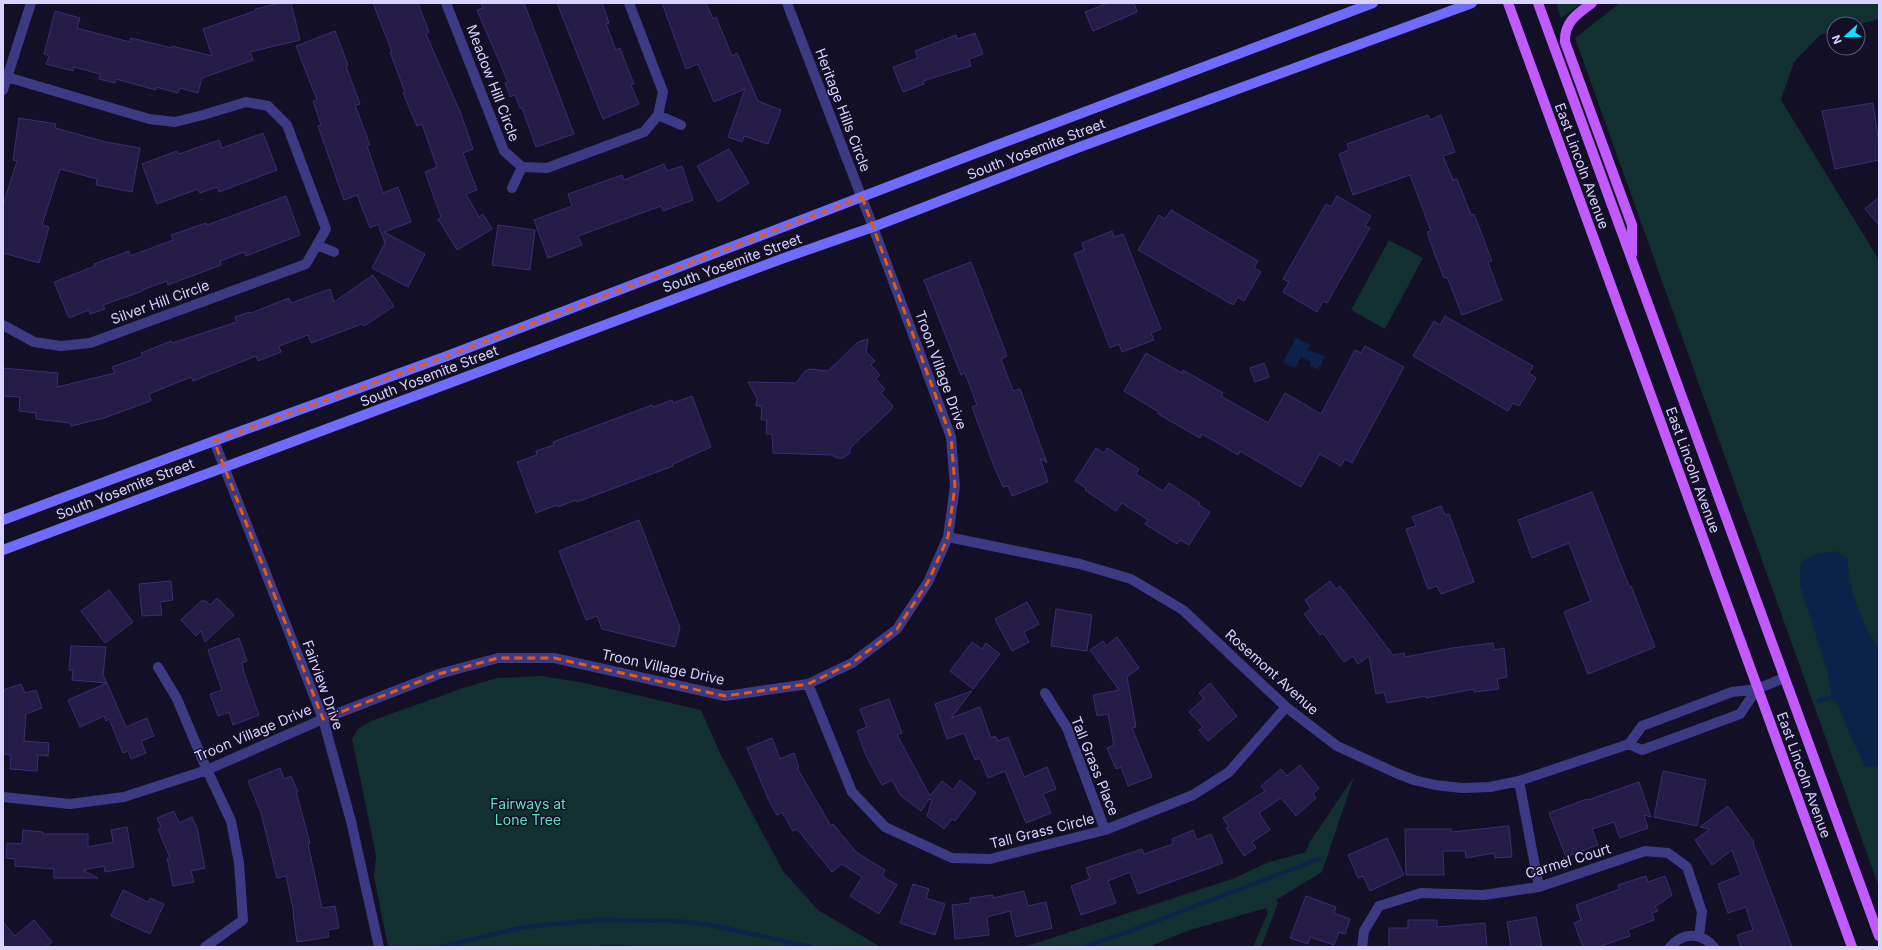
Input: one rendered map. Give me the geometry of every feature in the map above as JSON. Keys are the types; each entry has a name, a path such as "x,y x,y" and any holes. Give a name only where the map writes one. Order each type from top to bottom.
{"main road":[{"name":"South Yosemite Street","path":"3,520 447,356 1373,3"},
{"name":"South Yosemite Street","path":"3,550 224,466 380,410 784,258 873,227 1070,151 1472,3"},
{"name":"East Lincoln Avenue","path":"1508,3 1852,947"},
{"name":"East Lincoln Avenue","path":"1538,3 1879,936"},
{"path":"1592,3 1573,18 1566,29 1565,42 1632,225 1632,262"}],"street":[{"path":"3,90 31,3"},
{"name":"Meadow Hill Circle","path":"446,3 504,151 522,167"},
{"path":"512,188 522,167 546,168 644,132 658,115 663,92 629,3"},
{"name":"Heritage Hills Circle","path":"787,3 873,227"},
{"name":"Silver Hill Circle","path":"3,325 34,342 61,346 90,343 306,264 326,229 287,125 270,102 246,102 175,122 149,119 7,77"},
{"path":"658,115 681,125"},
{"name":"Troon Village Drive","path":"3,797 70,804 124,797 207,770 323,719 439,674 498,658 554,658 725,696 808,684 852,663 897,629 928,582 948,537 955,486 951,437 873,227"},
{"path":"317,245 334,252"},
{"name":"Fairview Drive","path":"214,441 323,719 351,820 379,947"},
{"name":"Rosemont Avenue","path":"948,537 1080,564 1131,579 1183,610 1286,707 1338,746 1366,760 1414,780 1462,788 1490,787 1519,781 1629,744"},
{"path":"158,667 177,699 207,770 231,821 239,863 243,920 205,947"},
{"path":"1757,689 1740,714 1642,750 1629,744 1642,726 1732,692 1757,689 1784,678"},
{"name":"Tall Grass Circle","path":"808,684 852,792 885,827 952,858 990,859 1105,830 1193,795 1229,772 1286,707"},
{"name":"Tall Grass Place","path":"1045,693 1067,728 1105,830"},
{"path":"1519,781 1539,887"},
{"name":"Carmel Court","path":"1362,947 1364,931 1379,906 1421,893 1483,895 1539,887 1645,851 1668,853 1687,867 1702,912 1699,936"},
{"path":"1670,947 1682,937 1691,935 1699,936 1707,940 1714,947"}],"highlighted area":[{"path":"862,197 951,437 955,486 948,537 928,582 897,629 852,663 808,684 725,696 554,658 498,658 439,674 323,719 214,441 447,356"}],"green space":[{"path":"1556,3 1582,3 1561,18"},
{"path":"1620,3 1879,3 1879,19 1866,23 1866,16 1826,16 1826,33 1820,35 1794,62 1781,100 1879,260 1879,887 1575,38"},
{"path":"1389,240 1423,258 1385,329 1351,310"},
{"name":"Fairways at Lone Tree","path":"541,676 585,683 701,710 720,753 783,871 818,910 879,946 893,947 673,947 609,945 581,947 388,947 374,876 376,855 352,739 358,729 371,721 463,688 497,678"},
{"path":"1354,777 1322,872 1276,900 1278,903 1261,947 1253,947 1268,912 1266,908 1187,931 1148,947 1024,947 1235,878 1266,863 1306,852 1309,843"}],"water":[{"path":"1296,338 1310,345 1307,350 1325,356 1318,370 1310,365 1311,362 1301,357 1295,368 1283,362"},
{"path":"1836,551 1848,559 1850,579 1857,605 1868,631 1879,648 1879,766 1867,767 1864,764 1847,729 1839,706 1832,697 1827,671 1800,585 1800,566 1804,560 1819,553"}],"building":[{"path":"281,3 291,3 300,40 250,52 253,60 202,78 198,93 180,88 178,93 156,87 156,90 116,79 115,83 99,79 100,74 74,67 73,71 46,64 49,56 44,54 55,11 80,18 77,28 130,42 131,38 212,56 203,29 255,11 255,9"},
{"path":"373,3 418,3 429,32 426,34 461,114 473,149 463,153 477,190 466,194 479,217 483,214 492,229 457,250 438,219 441,217 425,172 437,167 422,124 417,126 403,93 405,92 390,52 392,52"},
{"path":"481,3 524,3 574,134 536,147 522,108 520,108 515,95 510,97 505,83 508,82 477,10 483,8"},
{"path":"557,3 602,3 609,23 606,24 616,50 620,48 634,84 631,85 639,104 603,119"},
{"path":"662,3 706,3 713,19 716,17 732,56 737,53 758,101 781,110 768,144 744,136 742,142 728,137 745,89 714,102 698,64 686,69"},
{"path":"1108,3 1134,3 1137,12 1093,31 1085,12"},
{"path":"335,31 348,65 346,66 360,104 355,105 370,145 367,146 383,193 398,187 411,222 384,232 425,254 408,287 372,268 385,243 378,224 370,228 357,195 344,200 318,126 321,125 313,101 317,100 296,46"},
{"path":"975,33 983,54 969,59 971,66 923,81 924,84 903,92 893,67 918,58 915,51 956,35 957,39"},
{"path":"1873,103 1879,144 1879,160 1835,169 1822,111"},
{"path":"1428,115 1430,120 1441,115 1455,152 1443,156 1453,180 1457,179 1471,215 1474,214 1492,261 1488,262 1502,300 1462,315 1447,277 1444,278 1435,255 1427,232 1431,231 1410,175 1353,195 1339,154 1349,150 1347,144"},
{"path":"19,118 56,124 55,128 106,142 140,148 132,192 96,185 97,179 60,169 42,225 49,227 39,263 3,253 3,205 17,161 13,160"},
{"path":"263,133 277,170 219,192 217,187 200,193 198,189 157,204 142,164 177,151 179,154 219,140 222,148"},
{"path":"729,149 749,183 718,202 697,166"},
{"path":"664,164 667,171 682,166 693,200 663,211 661,206 578,236 582,245 548,258 534,220 572,206 568,194 622,175 624,180"},
{"path":"286,196 300,235 246,256 244,252 220,261 221,265 168,285 167,281 142,290 143,291 103,305 105,309 90,314 89,310 69,318 54,282 95,266 94,264 129,251 130,256 173,240 171,235 206,223 207,225"},
{"path":"1337,196 1371,216 1365,226 1370,228 1327,303 1323,301 1317,312 1283,292 1289,282 1283,279 1326,204 1331,207"},
{"path":"1879,197 1879,225 1865,209"},
{"path":"1171,210 1258,261 1254,268 1261,272 1244,301 1238,297 1233,305 1138,250 1159,215 1165,219"},
{"path":"498,225 535,230 530,270 492,265"},
{"path":"1112,231 1114,237 1123,234 1161,329 1151,333 1154,340 1122,352 1119,344 1110,348 1074,254 1084,250 1082,243"},
{"path":"971,262 1007,356 1001,359 1013,391 1020,389 1047,463 1040,458 1048,482 1012,496 1008,486 1003,487 994,466 972,407 977,405 965,373 961,375 924,280"},
{"path":"373,275 394,306 364,326 362,324 311,343 308,335 279,346 281,352 258,361 256,356 193,381 191,377 149,394 151,401 104,418 71,426 70,423 36,419 36,413 19,411 20,397 3,396 3,368 58,373 57,387 115,373 112,367 143,356 141,353 171,341 172,343 237,322 235,317 250,312 251,313 289,298 291,303 330,289 334,302"},
{"path":"1445,316 1533,366 1529,373 1536,378 1519,406 1513,403 1508,411 1413,356 1434,321 1440,325"},
{"path":"868,339 866,352 875,361 871,365 880,375 876,379 885,389 881,393 893,406 890,411 851,447 849,454 843,458 837,458 832,455 773,453 772,434 766,434 767,420 761,420 762,406 756,406 757,398 748,382 796,383 805,371 810,369 828,371 858,342"},
{"path":"1365,346 1404,367 1352,463 1345,459 1341,466 1320,454 1301,487 1240,451 1238,455 1202,434 1200,438 1158,414 1159,412 1124,391 1146,353 1182,373 1183,370 1223,393 1221,396 1268,423 1285,393 1321,414 1355,350 1361,353"},
{"path":"1264,363 1269,377 1255,382 1250,368"},
{"path":"692,396 711,447 673,464 673,466 577,502 576,500 558,507 557,505 536,513 517,462 537,455 536,451 554,445 553,442 652,405 653,407 672,400 673,403"},
{"path":"1096,448 1104,453 1107,448 1139,469 1136,474 1163,491 1169,483 1200,503 1199,505 1210,512 1189,545 1180,540 1177,544 1145,524 1148,520 1122,503 1116,511 1085,490 1086,488 1075,481"},
{"path":"1592,492 1655,647 1588,674 1564,612 1591,601 1569,543 1532,558 1518,520"},
{"path":"1441,506 1445,515 1449,514 1474,582 1441,594 1437,586 1428,589 1406,529 1416,526 1412,517"},
{"path":"639,520 680,628 675,647 602,629 597,616 586,620 559,551"},
{"path":"171,581 173,600 160,602 162,615 142,616 139,584"},
{"path":"1330,581 1336,589 1340,586 1393,655 1404,653 1405,657 1452,648 1493,643 1494,650 1504,648 1507,677 1497,679 1499,689 1474,692 1474,689 1426,698 1426,696 1387,703 1384,692 1376,694 1369,656 1358,664 1353,656 1344,662 1323,633 1320,635 1304,614 1311,609 1305,600"},
{"path":"109,590 133,622 105,643 81,611"},
{"path":"217,598 234,615 205,642 201,631 196,636 181,620 201,601 206,601 210,605"},
{"path":"1027,602 1039,624 1024,632 1029,642 1012,651 995,619"},
{"path":"1056,609 1092,615 1087,651 1051,646"},
{"path":"1117,637 1139,668 1127,677 1136,727 1132,728 1152,777 1128,786 1121,767 1116,769 1107,748 1114,745 1108,714 1097,716 1093,695 1119,690 1090,650 1103,641 1106,646"},
{"path":"239,638 247,661 242,663 244,672 259,715 233,725 229,712 218,716 210,694 222,690 208,650"},
{"path":"972,642 982,649 986,643 1000,654 973,689 950,671"},
{"path":"71,646 106,647 103,675 107,683 72,680 73,670 69,670"},
{"path":"107,683 126,727 147,718 154,736 141,741 146,753 131,759 128,751 123,753 109,719 106,721 104,716 80,727 68,700"},
{"path":"1210,683 1237,716 1208,741 1199,730 1203,727 1189,712 1204,698 1199,693"},
{"path":"21,684 25,693 36,690 42,708 26,714 24,741 49,743 48,756 38,755 37,771 10,769 11,755 3,754 3,690"},
{"path":"972,691 951,718 980,707 991,738 995,736 998,741 1008,737 1024,777 1047,767 1056,789 1043,794 1051,813 1026,823 1005,771 988,778 980,758 975,760 964,733 947,739 935,704"},
{"path":"889,699 902,733 897,735 930,796 942,781 953,790 960,780 976,793 955,821 952,819 944,829 927,816 932,800 929,799 921,811 900,795 892,780 882,785 866,756 857,731 867,727 860,709"},
{"path":"772,738 780,759 794,753 799,768 797,768 831,826 833,824 856,852 885,870 882,876 897,885 879,914 850,896 862,877 842,864 832,872 797,829 793,831 782,812 777,815 769,801 747,748"},
{"path":"1300,765 1319,788 1313,794 1316,798 1296,816 1281,798 1259,813 1270,830 1252,842 1256,848 1244,856 1226,828 1229,827 1223,818 1265,791 1261,786 1281,769 1287,776"},
{"path":"280,768 284,779 291,776 298,792 296,792 310,843 308,844 322,908 335,906 339,928 328,930 329,937 297,942 294,913 286,876 277,878 261,813 248,781"},
{"path":"1663,771 1706,780 1697,826 1654,817"},
{"path":"1639,782 1651,817 1644,815 1648,828 1620,838 1614,822 1592,829 1598,845 1566,857 1549,813"},
{"path":"1728,806 1754,842 1753,843 1792,947 1741,947 1737,935 1753,930 1746,907 1728,913 1718,884 1741,875 1732,850 1712,865 1695,840 1710,829 1700,827"},
{"path":"174,811 179,823 192,817 197,828 205,868 191,871 194,882 173,886 167,858 170,858 158,829 161,827 157,818"},
{"path":"1509,826 1512,857 1495,858 1494,853 1466,858 1465,851 1443,851 1444,875 1406,875 1405,829 1451,829 1451,832"},
{"path":"127,827 134,867 105,872 104,866 83,870 98,878 54,878 54,869 15,866 15,859 6,858 7,843 22,844 23,830 43,832 43,834 88,834 88,847 113,842 111,830"},
{"path":"1193,830 1197,840 1211,834 1223,863 1138,894 1130,872 1108,881 1116,903 1081,915 1071,886 1090,879 1086,868 1142,849 1144,854 1173,844 1172,839"},
{"path":"1387,838 1404,875 1370,891 1363,876 1358,878 1348,855"},
{"path":"1646,876 1648,882 1665,876 1672,895 1655,907 1658,911 1652,913 1654,920 1628,930 1630,936 1598,947 1583,947 1574,923 1581,920 1576,905 1620,889 1618,885"},
{"path":"913,884 929,889 926,898 945,904 935,935 900,923"},
{"path":"123,890 148,902 150,898 164,904 150,934 111,916"},
{"path":"1024,891 1028,906 1046,902 1052,928 1016,937 1010,911 987,917 989,935 955,939 952,905 970,903 970,898 993,895 993,898"},
{"path":"1306,896 1336,907 1334,913 1350,919 1345,934 1339,932 1334,945 1310,937 1308,944 1290,938"},
{"path":"1536,917 1542,947 1511,947 1507,922"},
{"path":"34,920 52,942 45,947 3,947 3,922 15,936"},
{"path":"1408,920 1437,920 1437,927 1485,923 1487,947 1389,947 1389,928 1408,928"}],"waterway":[{"path":"1819,701 1832,697"},
{"path":"1083,947 1130,931 1319,859"},
{"path":"441,947 524,927 599,920 676,921 710,925 811,947"}]}
